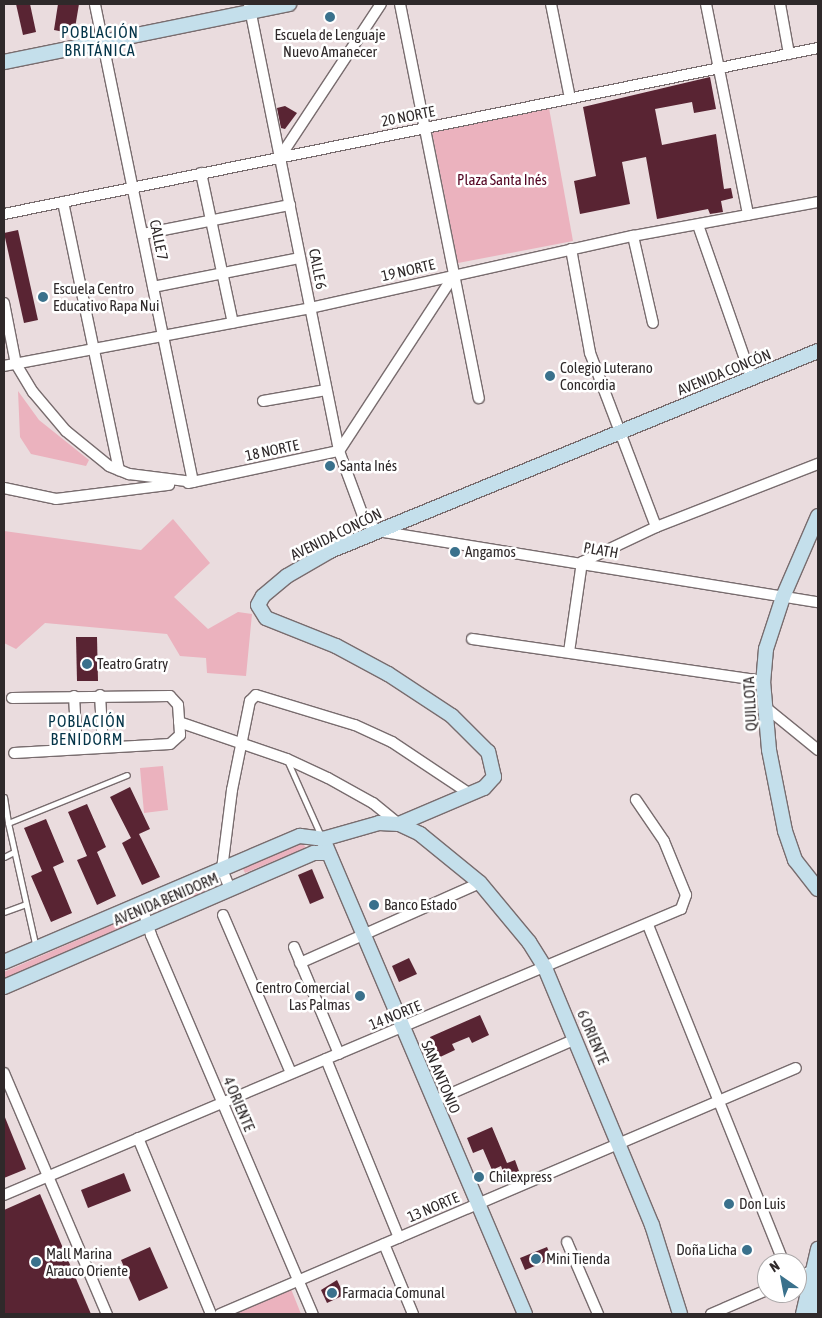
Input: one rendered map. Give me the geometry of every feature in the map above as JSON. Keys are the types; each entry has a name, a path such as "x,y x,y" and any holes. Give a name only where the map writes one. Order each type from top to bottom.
{"main road":[{"path":"4,62 250,8 288,4"},
{"name":"AVENIDA CONCÓN","path":"399,824 484,788 494,777 494,764 476,738 452,716 336,646 266,618 258,606 263,596 287,576 378,531 619,430 818,351"},
{"name":"QUILLOTA","path":"818,516 783,597 766,650 763,681 764,706 776,791 789,846 818,889"},
{"name":"AVENIDA BENIDORM","path":"4,961 300,836 323,839 360,826 399,824"},
{"name":"6 ORIENTE","path":"399,824 440,848 480,884 545,968 652,1225 680,1314"},
{"path":"323,839 328,853"},
{"name":"AVENIDA BENIDORM","path":"4,987 314,853 328,853"},
{"name":"SAN ANTONIO","path":"328,853 525,1314"},
{"path":"803,1314 808,1286 815,1273 818,1250"},
{"path":"814,1314 818,1285 815,1273"}],"street":[{"name":"CALLE 7","path":"96,4 193,482"},
{"path":"280,157 381,4"},
{"path":"400,4 479,398"},
{"path":"551,4 570,98"},
{"path":"706,4 748,215"},
{"path":"780,4 789,54"},
{"name":"CALLE 6","path":"250,8 338,450 362,516 378,531"},
{"name":"20 NORTE","path":"4,214 818,48"},
{"path":"201,174 233,323"},
{"path":"63,202 119,470"},
{"name":"19 NORTE","path":"4,366 310,308 634,236 818,202"},
{"path":"143,234 290,205"},
{"path":"698,225 752,378"},
{"path":"634,236 653,323"},
{"path":"571,250 590,353 656,527"},
{"path":"153,287 223,275 300,258"},
{"path":"338,450 454,275"},
{"path":"4,303 16,364 33,392 66,431 119,470 153,480 193,482"},
{"path":"263,401 326,390"},
{"name":"18 NORTE","path":"4,488 56,499 193,482 338,450"},
{"path":"568,652 582,562 656,527 818,464"},
{"name":"PLATH","path":"378,531 582,562 818,602"},
{"path":"472,640 568,652 763,681"},
{"path":"100,695 103,747"},
{"path":"12,698 100,695 170,696 178,704 180,722 180,735 174,743 14,753"},
{"path":"230,889 222,869 239,745 250,702 256,695 355,726 392,742 470,794"},
{"path":"74,696 77,748"},
{"path":"764,706 816,745"},
{"path":"180,722 239,745 287,759 373,803 399,824"},
{"name":"14 NORTE","path":"4,1194 291,1073 403,1029 648,925 681,909 686,895 657,826 636,800"},
{"path":"300,963 480,884"},
{"name":"4 ORIENTE","path":"141,904 146,924 312,1314"},
{"path":"223,915 291,1073"},
{"path":"648,925 780,1253"},
{"path":"294,947 339,1054"},
{"path":"434,1101 576,1039"},
{"path":"326,1059 399,1238"},
{"name":"13 NORTE","path":"220,1314 796,1068"},
{"path":"4,1073 107,1314"},
{"path":"138,1138 211,1314"},
{"path":"567,1242 598,1314"},
{"path":"384,1244 413,1314"},
{"path":"807,1275 815,1273"},
{"path":"711,1314 757,1294"}],"lane":[{"path":"287,759 323,839"},
{"path":"8,823 127,775"},
{"path":"4,797 14,852 37,948"},
{"path":"4,857 14,852"},
{"path":"4,912 26,904"}],"green space":[{"name":"Plaza Santa Inés","path":"549,108 573,241 458,263 432,132"},
{"path":"18,391 39,420 89,460 86,466 31,454 20,437"},
{"path":"173,519 210,563 174,597 208,629 238,612 252,614 246,676 207,673 206,658 180,656 167,634 45,623 16,649 4,643 4,531 141,550"},
{"path":"163,766 168,810 144,813 140,768"},
{"path":"302,842 306,848 245,873 242,867"},
{"path":"204,885 206,891 160,910 158,905"},
{"path":"128,918 133,923 4,980 4,972"},
{"path":"291,1289 301,1314 232,1314"}],"building":[{"path":"16,4 30,4 36,32 23,35"},
{"path":"58,4 79,4 74,34 54,30"},
{"path":"710,77 716,109 694,113 692,102 655,109 662,145 716,134 724,189 731,188 733,198 721,201 723,212 710,214 708,209 657,219 646,157 622,162 630,204 580,214 574,181 596,176 583,107"},
{"path":"285,106 297,113 285,129 281,128 277,108"},
{"path":"18,230 38,320 24,323 4,233"},
{"name":"Teatro Gratry","path":"76,637 97,637 98,681 77,681"},
{"path":"130,787 150,829 139,834 160,877 142,885 122,843 131,838 110,797"},
{"path":"87,804 106,847 97,852 116,896 97,905 77,860 87,856 68,812"},
{"path":"46,819 64,862 53,867 72,913 51,922 31,876 42,871 24,828"},
{"path":"312,869 324,898 310,904 298,875"},
{"path":"409,958 417,974 399,982 392,966"},
{"path":"480,1015 489,1035 472,1043 469,1037 452,1044 455,1050 438,1058 430,1037"},
{"path":"4,1115 26,1169 4,1178"},
{"path":"492,1127 507,1163 515,1160 519,1171 505,1177 501,1166 492,1170 483,1149 473,1153 467,1138"},
{"path":"124,1173 131,1191 88,1208 81,1190"},
{"name":"Mall Marina Arauco Oriente","path":"40,1194 91,1314 4,1314 4,1210"},
{"path":"150,1247 168,1288 139,1301 121,1260"},
{"name":"Mini Tienda","path":"547,1247 552,1259 525,1270 520,1258"},
{"name":"Farmacia Comunal","path":"337,1280 344,1295 327,1303 321,1290"}],"place":[{"name":"Escuela de Lenguaje Nuevo Amanecer","path":"330,17"},
{"name":"Escuela Centro Educativo Rapa Nui","path":"43,297"},
{"name":"Colegio Luterano Concordia","path":"550,376"},
{"name":"Santa Inés","path":"330,466"},
{"name":"Angamos","path":"455,552"},
{"name":"Teatro Gratry","path":"87,664"},
{"name":"Banco Estado","path":"374,905"},
{"name":"Centro Comercial Las Palmas","path":"360,996"},
{"name":"Chilexpress","path":"479,1177"},
{"name":"Don Luis","path":"729,1204"},
{"name":"Doña Licha","path":"747,1250"},
{"name":"Mini Tienda","path":"536,1259"},
{"name":"Mall Marina Arauco Oriente","path":"36,1262"},
{"name":"Farmacia Comunal","path":"332,1293"}],"district":[{"name":"POBLACIÓN BRITÁNICA","path":"100,41"},
{"name":"POBLACIÓN BENIDORM","path":"87,730"}]}
